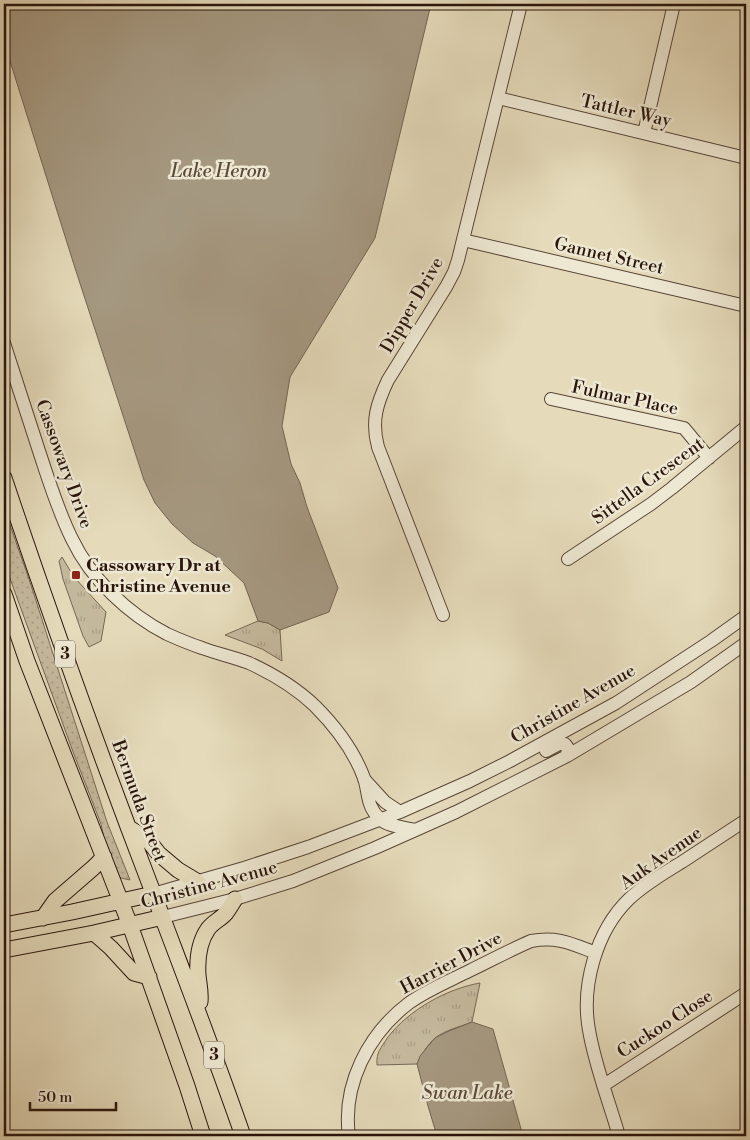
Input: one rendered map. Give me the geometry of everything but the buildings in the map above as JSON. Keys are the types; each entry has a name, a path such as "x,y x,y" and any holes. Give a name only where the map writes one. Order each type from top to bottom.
{"main road":[{"name":"Bermuda Street","path":"4,478 59,636 199,1012 243,1136"},
{"name":"3","path":"4,594 27,661 122,902 203,1136"},
{"path":"129,828 147,839 159,854 178,870 198,882"},
{"path":"43,918 55,901 104,857"},
{"name":"Christine Avenue","path":"4,925 154,894"},
{"path":"199,1012 201,992 198,964 201,943 208,930 225,914 235,900"},
{"name":"Christine Avenue","path":"4,950 163,918"},
{"path":"94,933 134,973 149,976"}],"street":[{"name":"Dipper Drive","path":"443,615 381,455 376,438 376,409 388,380 454,272 521,4"},
{"path":"644,133 674,4"},
{"name":"Tattler Way","path":"498,98 746,158"},
{"name":"Gannet Street","path":"463,240 746,306"},
{"name":"Cassowary Drive","path":"4,343 52,490 67,528 81,554 99,579 126,606 154,626 190,644 248,663 276,677 300,693 321,712 351,751 364,779 371,807 381,820"},
{"name":"Fulmar Place","path":"551,399 684,428 709,458"},
{"name":"Sittella Crescent","path":"568,559 651,504 746,428"},
{"name":"Christine Avenue","path":"154,894 276,858 381,820 470,781 616,703 746,616"},
{"path":"732,626 746,643"},
{"name":"Christine Avenue","path":"163,918 235,900 293,881 415,830 486,797 567,756 691,682 746,643"},
{"path":"510,761 532,757 558,744 566,744 568,748 567,756"},
{"name":"Cassowary Drive","path":"364,779 385,802 400,812"},
{"path":"381,820 415,830"},
{"name":"Auk Avenue","path":"619,1136 589,1029 587,994 592,964 596,953 606,931 628,900 648,884 746,820"},
{"name":"Harrier Drive","path":"348,1136 348,1113 354,1076 363,1057 384,1025 410,1002 444,983 532,941 544,939 560,940 596,953"},
{"name":"Cuckoo Close","path":"604,1084 746,993"}],"green space":[{"path":"4,508 29,579 107,822 130,880 119,876 104,839 101,824 4,562"},
{"path":"62,557 74,577 106,612 101,641 89,647 83,636 63,579 59,561"},
{"path":"258,621 268,623 280,630 282,661 262,649 225,635"},
{"path":"480,983 472,1022 435,1038 417,1064 377,1065 377,1057 381,1047 406,1018 441,996 454,990"}],"water":[{"name":"Lake Heron","path":"4,4 431,4 375,238 290,377 282,426 291,464 300,483 307,507 338,588 329,612 280,630 268,623 258,621 244,583 215,556 193,543 172,524 155,503 144,480 4,42"},
{"name":"Swan Lake","path":"472,1022 493,1029 523,1136 437,1136 417,1064 420,1056 435,1038"}],"place":[{"name":"Cassowary Dr at Christine Avenue","path":"76,575"}]}
